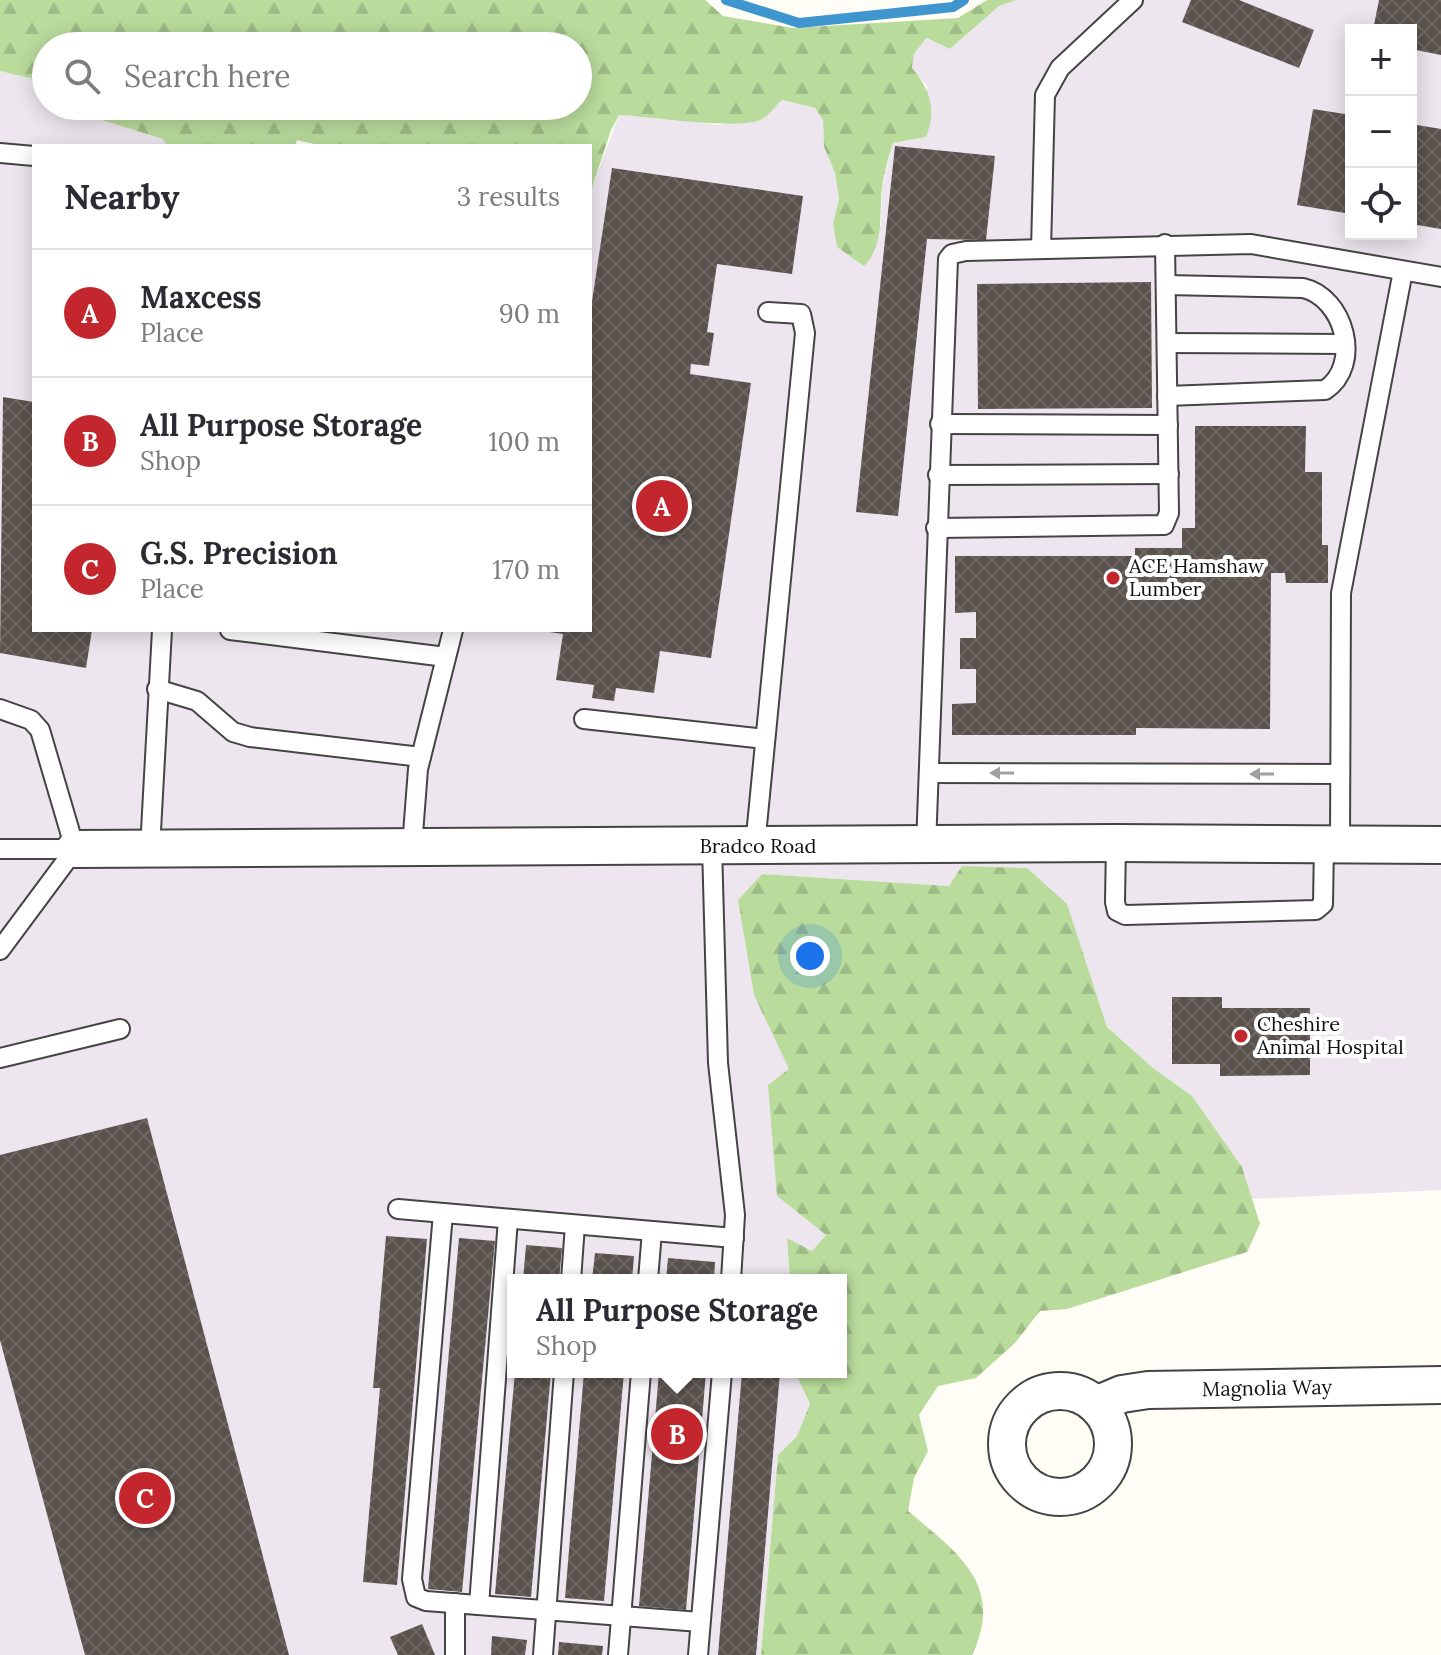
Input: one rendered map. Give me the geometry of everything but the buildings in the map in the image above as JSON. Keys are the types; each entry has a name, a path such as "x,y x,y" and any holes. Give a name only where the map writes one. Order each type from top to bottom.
{"street":[{"name":"Bradco Road","path":"75,849 1116,843 1441,845"},
{"name":"Magnolia Way","path":"1096,1405 1122,1394 1148,1390 1441,1385"}],"lane":[{"path":"1041,249 1045,95 1060,68 1133,0"},
{"path":"0,153 32,156"},
{"path":"936,528 1164,525 1169,513 1165,244"},
{"path":"926,846 948,259 966,251 1251,244 1441,277"},
{"path":"1116,843 1115,902 1117,911 1125,915 1316,910 1323,904 1340,774 1341,593 1403,271"},
{"path":"1166,285 1303,288 1319,292 1338,315 1344,328 1339,374 1325,390 1167,396"},
{"path":"755,846 805,333 801,314 768,312"},
{"path":"1167,343 1344,344"},
{"path":"940,424 1168,425"},
{"path":"938,475 1169,474"},
{"path":"150,849 162,632"},
{"path":"246,632 446,657"},
{"path":"412,847 414,792 452,632"},
{"path":"157,689 197,701 233,732 250,737 421,757"},
{"path":"0,709 31,720 40,730 75,849"},
{"path":"584,719 765,739"},
{"path":"929,773 1340,774"},
{"path":"712,846 717,1047 733,1192 731,1274"},
{"path":"0,849 75,849"},
{"path":"0,950 75,849"},
{"path":"0,1058 120,1029"},
{"path":"398,1209 734,1238"},
{"path":"443,1213 412,1579 416,1597 455,1603 700,1622"},
{"path":"479,1605 508,1219"},
{"path":"571,1274 575,1225"},
{"path":"648,1274 652,1231"},
{"path":"543,1655 564,1378"},
{"path":"618,1655 641,1378"},
{"path":"698,1655 721,1378"},
{"path":"455,1603 455,1655"}],"shaded area":[{"path":"1017,0 1441,0 1441,1190 1252,1199 1242,1167 1192,1096 1153,1068 1107,1027 1090,977 949,886 762,874 738,900 754,995 790,1069 777,1163 777,1196 826,1235 812,1251 787,1239 790,1274 507,1274 507,1378 798,1378 810,1404 797,1436 778,1455 761,1655 0,1655 0,71 32,79 32,120 102,120 163,139 166,144 32,144 32,632 592,632 592,189 619,115 661,116 716,125 762,120 781,100 815,108 823,120 824,147 835,173 839,198 833,223 881,225 882,186 893,143 926,137 927,86 912,68 914,54 925,38 950,49 999,6"}],"green space":[{"path":"0,0 705,0 723,16 793,28 958,18 987,0 1017,0 999,6 950,49 926,38 914,54 912,68 930,100 929,127 926,137 893,143 882,187 878,239 871,258 864,266 837,247 833,223 839,198 835,173 824,147 823,120 815,108 782,100 764,118 737,124 619,115 592,188 592,144 314,144 297,140 296,144 166,144 163,139 102,120 592,120 592,32 32,32 32,79 0,71"},
{"path":"962,866 1027,868 1067,904 1107,1027 1153,1068 1192,1096 1242,1167 1260,1224 1247,1252 1067,1309 1040,1311 1015,1343 976,1378 938,1386 919,1415 928,1451 914,1478 908,1511 958,1556 979,1589 983,1608 981,1630 972,1655 761,1655 778,1455 797,1436 810,1404 798,1378 847,1378 847,1274 790,1274 787,1238 812,1251 826,1235 777,1196 768,1085 789,1069 754,995 738,900 762,874 949,886"}],"waterway":[{"path":"726,0 799,23 953,7 964,0"}],"place":[{"name":"Maxcess","path":"662,506"},
{"name":"ACE Hamshaw Lumber","path":"1113,578"},
{"name":"Cheshire Animal Hospital","path":"1241,1036"},
{"name":"All Purpose Storage","path":"677,1434"},
{"name":"G.S. Precision","path":"145,1498"}]}
